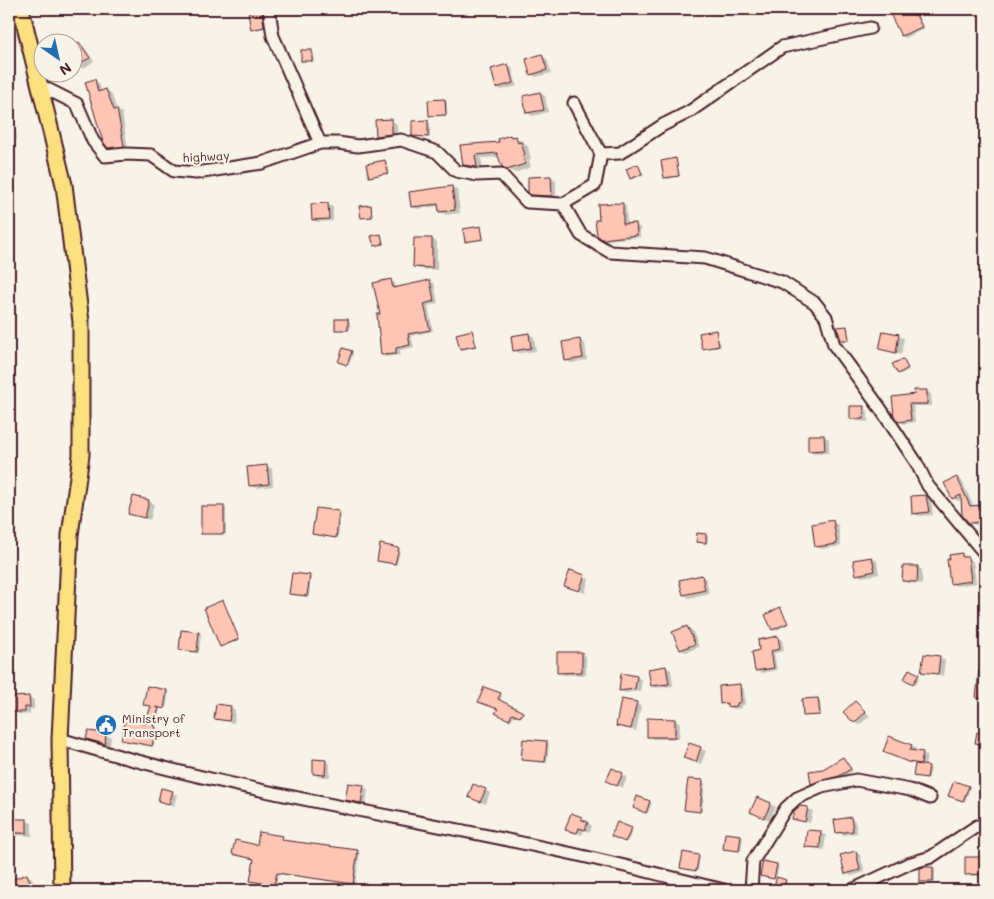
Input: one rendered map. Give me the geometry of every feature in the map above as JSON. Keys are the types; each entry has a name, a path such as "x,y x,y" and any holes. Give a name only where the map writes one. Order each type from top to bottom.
{"main road":[{"path":"21,9 64,185 81,322 81,455 70,535 60,739 62,890"}],"street":[{"path":"269,9 273,36 320,143 338,142 358,146 401,140 437,152 456,171 476,175 501,174 527,202 562,204 595,185 600,154 574,103"},
{"path":"600,154 620,153 663,125 690,112 782,47 870,28"},
{"name":"highway","path":"41,86 76,104 93,141 105,156 151,156 174,171 196,173 262,163 320,143"},
{"path":"562,204 581,235 610,252 705,258 782,282 815,303 826,317 834,345 880,408 916,462 928,486 985,554"},
{"path":"60,739 125,759 364,812 556,850 724,890"},
{"path":"750,890 753,861 786,808 797,798 822,787 856,780 910,790 930,798"},
{"path":"852,890 908,864 931,857 977,826"}],"building":[{"path":"900,9 913,9 922,27 901,36 890,14"},
{"path":"262,10 264,27 251,30 248,13"},
{"path":"82,46 90,58 82,62"},
{"path":"301,50 312,50 312,61 301,61"},
{"path":"542,54 547,70 530,75 526,59"},
{"path":"508,64 513,83 496,88 491,69"},
{"path":"95,79 98,92 106,89 114,110 117,109 124,146 108,148 103,142 85,82"},
{"path":"540,92 544,110 526,113 523,96"},
{"path":"445,99 446,115 429,116 428,100"},
{"path":"392,119 392,134 376,136 375,120"},
{"path":"428,120 428,137 412,136 412,121"},
{"path":"510,135 511,137 516,136 518,143 521,142 525,155 523,156 525,164 507,170 502,167 497,153 475,155 477,167 463,165 460,145 499,142 498,139"},
{"path":"676,158 679,176 664,178 661,161"},
{"path":"385,160 388,173 369,177 366,164"},
{"path":"638,164 642,174 630,179 626,169"},
{"path":"551,176 552,196 530,195 528,192 528,177"},
{"path":"452,186 455,210 439,212 438,204 411,207 409,192"},
{"path":"328,203 329,219 312,220 311,204"},
{"path":"623,203 623,224 636,223 637,235 602,239 597,235 595,220 599,220 598,204"},
{"path":"371,205 372,217 361,218 359,206"},
{"path":"481,226 483,239 465,242 463,229"},
{"path":"381,234 383,244 374,246 371,236"},
{"path":"414,238 432,238 432,268 413,267"},
{"path":"391,279 393,288 430,280 434,301 424,304 430,330 408,334 410,345 396,348 396,354 381,355 377,314 380,314 373,283"},
{"path":"335,319 348,319 348,330 335,330"},
{"path":"847,326 849,340 841,340 837,327"},
{"path":"472,330 476,346 460,349 456,334"},
{"path":"716,330 719,346 702,349 699,333"},
{"path":"883,331 899,334 896,353 879,349"},
{"path":"529,333 531,348 513,351 511,336"},
{"path":"580,339 583,358 565,361 562,342"},
{"path":"343,348 352,351 347,365 338,362"},
{"path":"903,359 908,368 898,374 892,364"},
{"path":"914,390 927,390 927,404 909,404 911,420 898,422 894,416 892,397 915,394"},
{"path":"850,406 864,406 863,419 850,419"},
{"path":"808,435 824,435 825,450 808,451"},
{"path":"267,465 269,484 249,486 247,467"},
{"path":"957,477 970,506 982,505 982,522 969,523 962,515 961,495 952,499 944,483"},
{"path":"926,495 929,512 912,514 911,496"},
{"path":"133,496 149,500 145,518 128,514"},
{"path":"201,506 224,506 224,534 201,534"},
{"path":"316,508 339,511 336,538 312,534"},
{"path":"833,520 837,544 815,547 812,524"},
{"path":"697,533 706,534 706,543 696,542"},
{"path":"380,544 399,548 395,564 377,561"},
{"path":"962,553 962,557 968,557 971,581 950,584 947,559 950,559 949,555"},
{"path":"872,557 875,571 856,575 853,560"},
{"path":"903,566 918,566 917,582 902,581"},
{"path":"570,570 585,575 579,591 564,586"},
{"path":"292,573 310,575 307,596 289,594"},
{"path":"702,575 705,590 683,595 679,580"},
{"path":"223,600 239,639 220,647 204,608"},
{"path":"780,607 788,623 772,630 765,615"},
{"path":"687,626 695,644 680,650 672,632"},
{"path":"181,630 199,632 197,652 179,650"},
{"path":"778,636 780,649 771,651 774,668 755,671 752,652 759,650 758,640"},
{"path":"557,652 582,652 582,672 557,673"},
{"path":"924,654 940,656 938,674 921,672"},
{"path":"666,666 669,684 651,686 648,669"},
{"path":"909,669 919,674 913,684 904,679"},
{"path":"979,670 985,670 985,699 976,698"},
{"path":"621,673 637,676 635,689 619,691"},
{"path":"740,684 741,702 737,703 737,706 727,707 727,703 720,704 719,686"},
{"path":"147,686 167,690 164,709 156,707 159,708 153,726 156,727 152,746 121,740 125,720 145,724 151,706 143,705"},
{"path":"484,687 501,693 498,699 523,712 520,717 512,714 509,720 495,713 498,709 478,702"},
{"path":"29,696 30,707 25,707 25,712 13,712 13,697"},
{"path":"818,698 820,715 803,716 802,699"},
{"path":"621,699 637,702 631,729 616,726"},
{"path":"855,701 866,712 854,723 843,712"},
{"path":"216,704 231,706 229,721 214,719"},
{"path":"647,718 675,719 675,737 647,737"},
{"path":"88,731 106,733 105,744 86,739"},
{"path":"977,732 985,734 985,745 975,743"},
{"path":"889,736 912,745 910,750 923,752 921,764 908,762 883,752"},
{"path":"523,739 547,741 545,762 521,760"},
{"path":"689,743 701,747 696,762 683,758"},
{"path":"843,757 851,769 839,776 811,784 809,771 823,769"},
{"path":"313,759 326,760 325,775 313,774"},
{"path":"915,764 929,766 927,778 913,776"},
{"path":"612,768 623,773 617,786 606,781"},
{"path":"688,779 703,780 700,812 684,810"},
{"path":"954,781 969,786 963,801 948,796"},
{"path":"348,783 364,785 361,803 345,800"},
{"path":"473,784 486,789 480,802 468,797"},
{"path":"161,788 173,791 169,804 158,801"},
{"path":"637,796 650,801 646,813 633,808"},
{"path":"757,797 771,803 764,818 750,812"},
{"path":"800,806 808,807 805,822 792,819 794,811"},
{"path":"571,813 582,817 582,820 588,822 585,830 579,828 577,833 565,830"},
{"path":"851,817 853,831 836,833 834,820"},
{"path":"9,819 27,819 27,833 9,833"},
{"path":"617,822 632,828 625,842 611,836"},
{"path":"807,830 821,831 820,848 805,847"},
{"path":"259,832 283,836 282,840 358,850 353,884 277,873 274,885 250,881 254,859 232,854 235,840 257,845"},
{"path":"725,833 741,835 739,851 723,849"},
{"path":"856,851 860,870 845,874 840,855"},
{"path":"683,852 699,855 696,871 680,868"},
{"path":"965,857 981,857 981,874 965,875"},
{"path":"763,861 777,864 774,879 760,876"},
{"path":"933,867 933,882 920,882 920,868"},
{"path":"27,874 33,890 15,890 11,880"},
{"path":"777,877 786,880 782,890 773,888"}],"place":[{"name":"Ministry of Transport","path":"106,725"}]}
